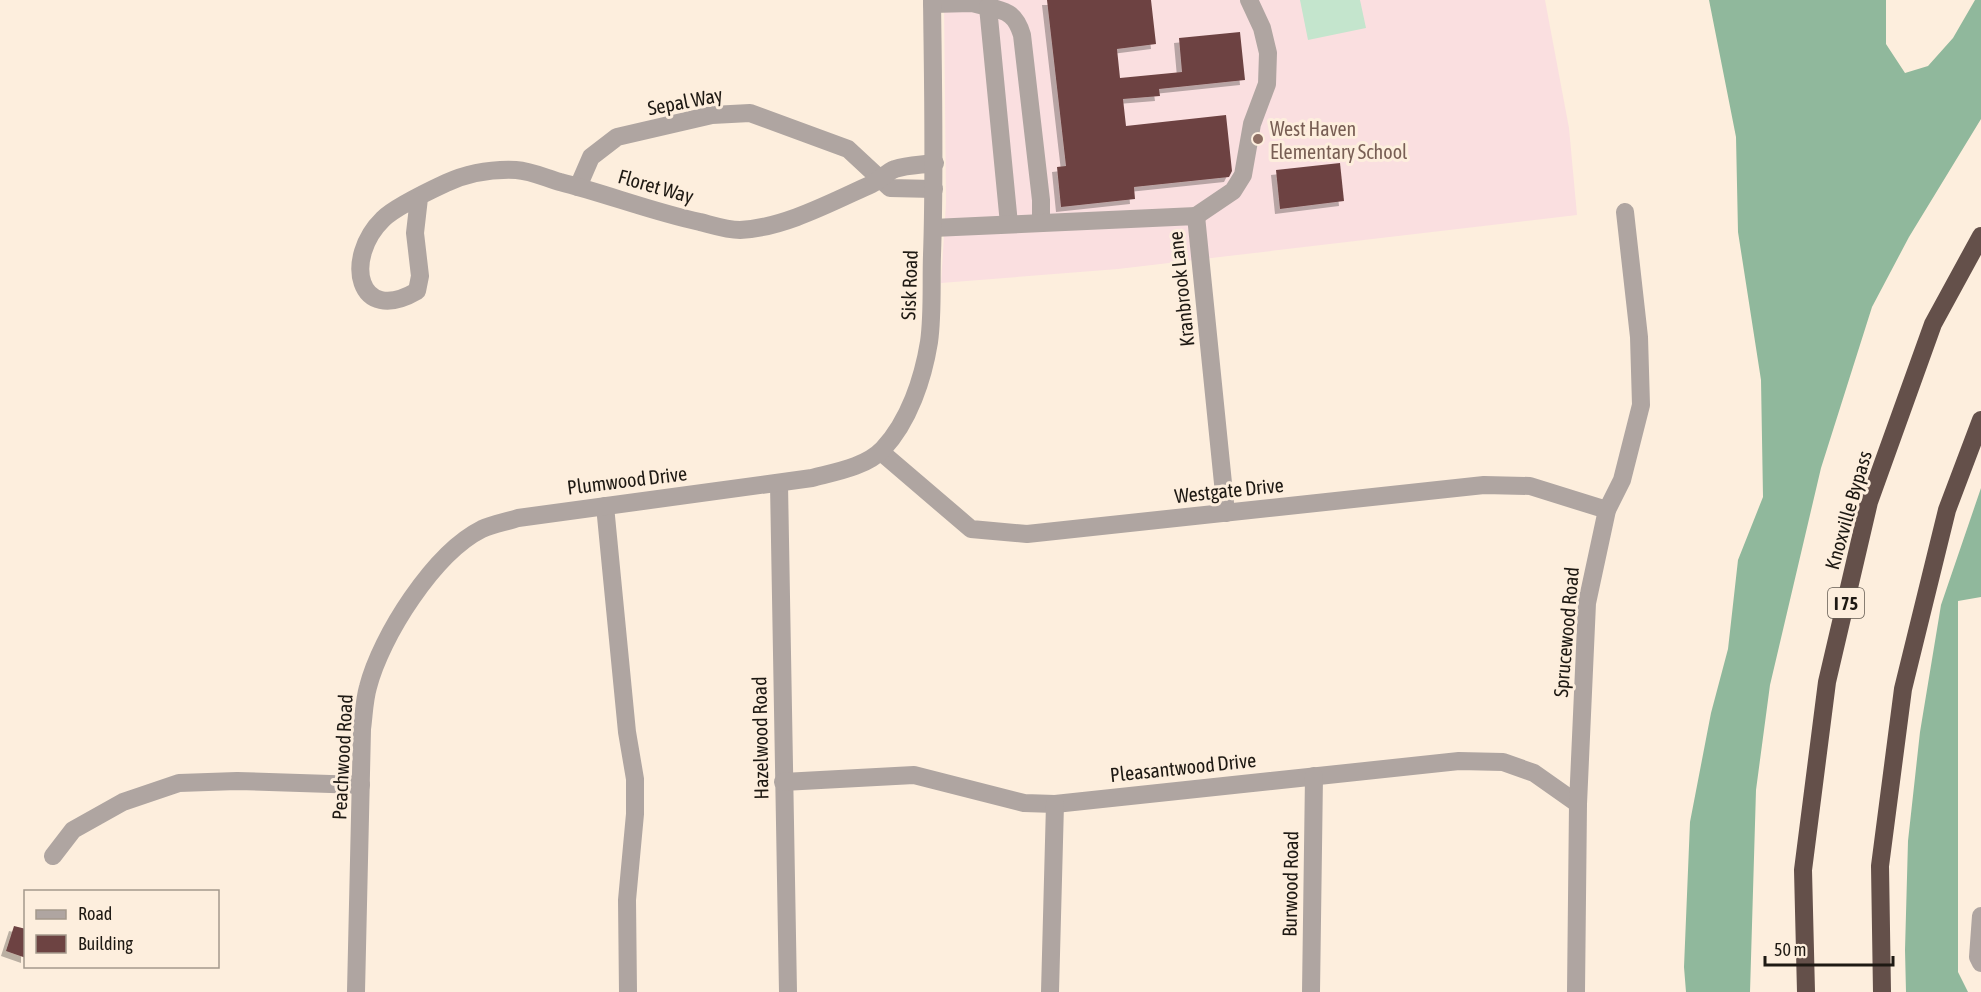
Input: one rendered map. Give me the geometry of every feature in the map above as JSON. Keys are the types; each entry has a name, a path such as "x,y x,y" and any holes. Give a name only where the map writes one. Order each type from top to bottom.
{"highway":[{"name":"Knoxville Bypass","path":"1806,992 1803,870 1827,682 1869,502 1933,324 1981,236"},
{"path":"1882,992 1880,866 1903,689 1947,510 1981,420"}],"street":[{"path":"1196,216 1233,190 1243,175 1252,124 1267,84 1268,53 1262,28 1250,0"},
{"path":"932,2 972,3 1006,11 1018,21 1022,35 1041,200 1041,223"},
{"name":"Sisk Road","path":"779,484 849,469 881,452 910,407 922,375 929,340 935,163 932,2"},
{"path":"988,7 1009,224"},
{"name":"Sepal Way","path":"578,187 591,156 617,137 712,115 750,113 848,149 879,180"},
{"name":"Floret Way","path":"419,198 415,233 420,276 417,291 402,300 384,301 371,296 361,281 358,265 363,248 383,219 419,198 446,183 474,173 518,170 686,219 738,230 770,225 879,180 893,170 935,163"},
{"path":"879,180 890,188 934,189"},
{"name":"Sprucewood Road","path":"1576,992 1578,804 1587,603 1607,510 1622,480 1641,405 1639,337 1625,212"},
{"name":"Kranbrook Lane","path":"933,228 1196,216 1226,513"},
{"name":"Westgate Drive","path":"881,452 971,529 1027,534 1484,485 1530,486 1607,510"},
{"name":"Plumwood Drive","path":"482,530 518,518 779,484"},
{"name":"Hazelwood Road","path":"779,484 788,992"},
{"path":"605,506 627,732 635,779 635,814 627,900 628,992"},
{"name":"Peachwood Road","path":"356,992 362,729 368,687 384,646 429,575 457,548 482,530"},
{"name":"Pleasantwood Drive","path":"783,782 914,775 1024,803 1055,804 1458,761 1503,762 1534,773 1578,804"},
{"name":"Burwood Road","path":"1311,992 1314,776"},
{"path":"52,856 73,830 123,802 179,783 237,781 361,785"},
{"path":"1050,992 1055,804"},
{"path":"1981,916 1978,957 1981,963"}],"shaded area":[{"name":"West Haven Elementary School","path":"944,0 1545,0 1569,128 1577,215 1118,269 941,283 946,203"}],"green space":[{"path":"1300,0 1360,0 1366,28 1308,40"},
{"path":"1709,0 1886,0 1886,44 1905,73 1928,66 1953,38 1975,0 1981,0 1981,119 1909,237 1872,307 1821,468 1770,685 1756,790 1750,992 1686,992 1684,967 1690,822 1711,713 1728,649 1738,560 1763,497 1761,380 1738,232 1736,137"},
{"path":"1981,488 1981,597 1958,601 1958,972 1968,992 1906,992 1908,841 1920,732 1941,605"}],"building":[{"name":"West Haven Elementary School","path":"1047,0 1151,0 1156,44 1117,49 1120,78 1182,72 1179,38 1240,32 1245,80 1159,89 1160,96 1123,99 1126,126 1226,115 1232,171 1229,177 1134,187 1135,199 1061,207 1057,167 1066,166"},
{"path":"1340,163 1344,201 1280,209 1276,170"},
{"path":"14,926 24,928 24,957 6,951"}],"place":[{"name":"West Haven Elementary School","path":"1258,139"}]}
